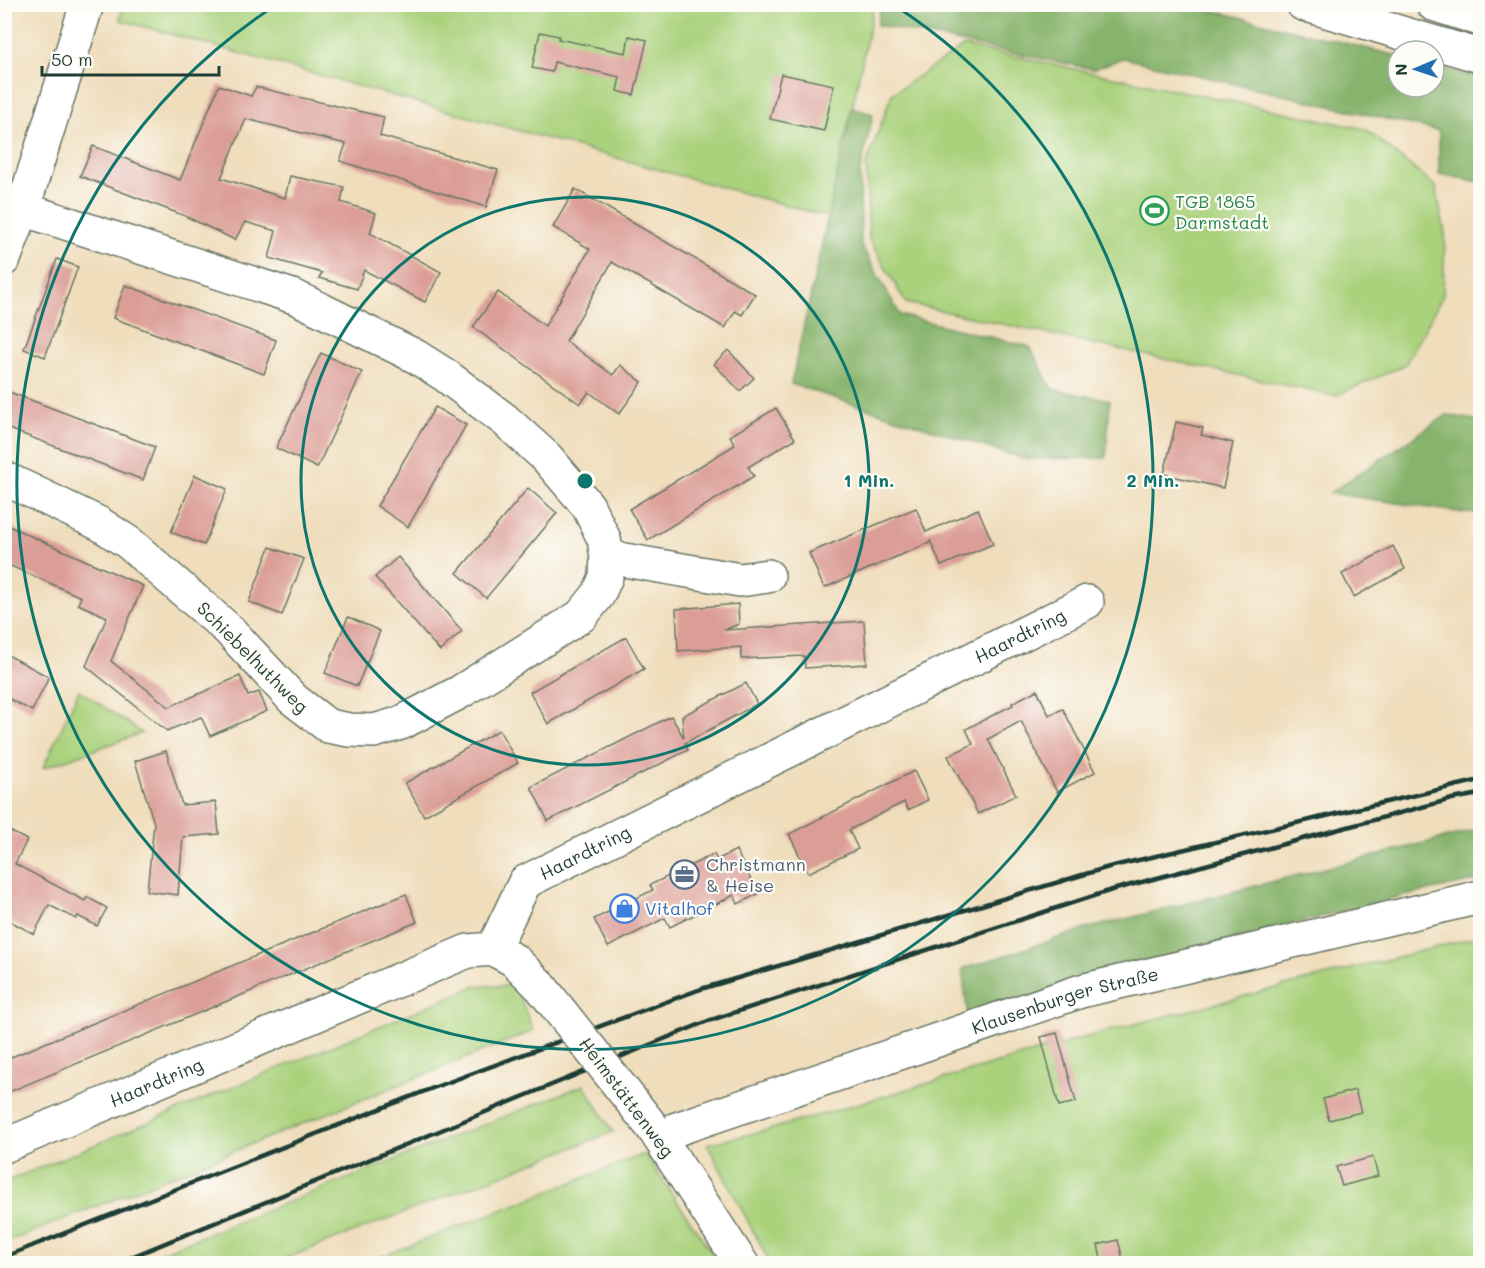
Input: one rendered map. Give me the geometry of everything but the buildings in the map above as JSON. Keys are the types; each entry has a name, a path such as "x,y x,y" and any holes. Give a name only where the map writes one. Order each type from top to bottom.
{"street":[{"path":"4,259 11,211 64,4"},
{"path":"11,211 87,4"},
{"path":"1303,4 1480,56"},
{"path":"1433,4 1480,19"},
{"name":"Schiebelhuthweg","path":"4,478 100,524 129,543 229,630 293,699 328,726 349,730 374,731 401,723 460,692 581,616 598,595 606,577 607,557 604,538 588,506 548,459 505,420 416,356 295,297 11,211"},
{"path":"607,557 740,580 768,576"},
{"name":"Haardtring","path":"4,1146 468,951 493,949 525,882 1087,602"},
{"name":"Klausenburger Straße","path":"656,1131 1081,990 1480,897"},
{"name":"Heimstättenweg","path":"493,949 514,960 541,987 656,1131 742,1263"}],"green space":[{"path":"123,4 874,5 829,217 120,20"},
{"path":"881,5 1190,5 1386,53 1386,99 1446,99 1446,69 1480,79 1480,182 1439,174 1439,131 1124,58 1093,69 877,25"},
{"name":"TGB 1865 Darmstadt","path":"964,46 1365,129 1436,187 1445,234 1443,295 1405,365 1335,396 906,303 869,239 866,165 892,94"},
{"path":"852,108 873,114 860,172 861,245 900,315 1030,347 1052,389 1110,400 1106,458 1024,459 791,384"},
{"path":"1447,415 1480,421 1480,513 1464,513 1330,493"},
{"path":"79,690 142,733 43,768"},
{"path":"1480,829 1480,880 1390,899 1218,943 968,1018 962,969 1086,929"},
{"path":"1480,936 1480,1263 770,1263 707,1144 768,1130 1104,1032"},
{"path":"476,986 516,986 533,1031 5,1243 5,1182"},
{"path":"584,1085 613,1132 274,1263 134,1263"},
{"path":"645,1154 719,1263 365,1263"}],"railway":[{"path":"4,1257 438,1086 701,989 1109,867 1480,780"},
{"path":"114,1264 708,1021 1112,890 1452,799 1480,794"}],"place":[{"name":"TGB 1865 Darmstadt","path":"1154,211"},
{"name":"Christmann & Heise","path":"685,874"},
{"name":"Vitalhof","path":"624,908"}]}
